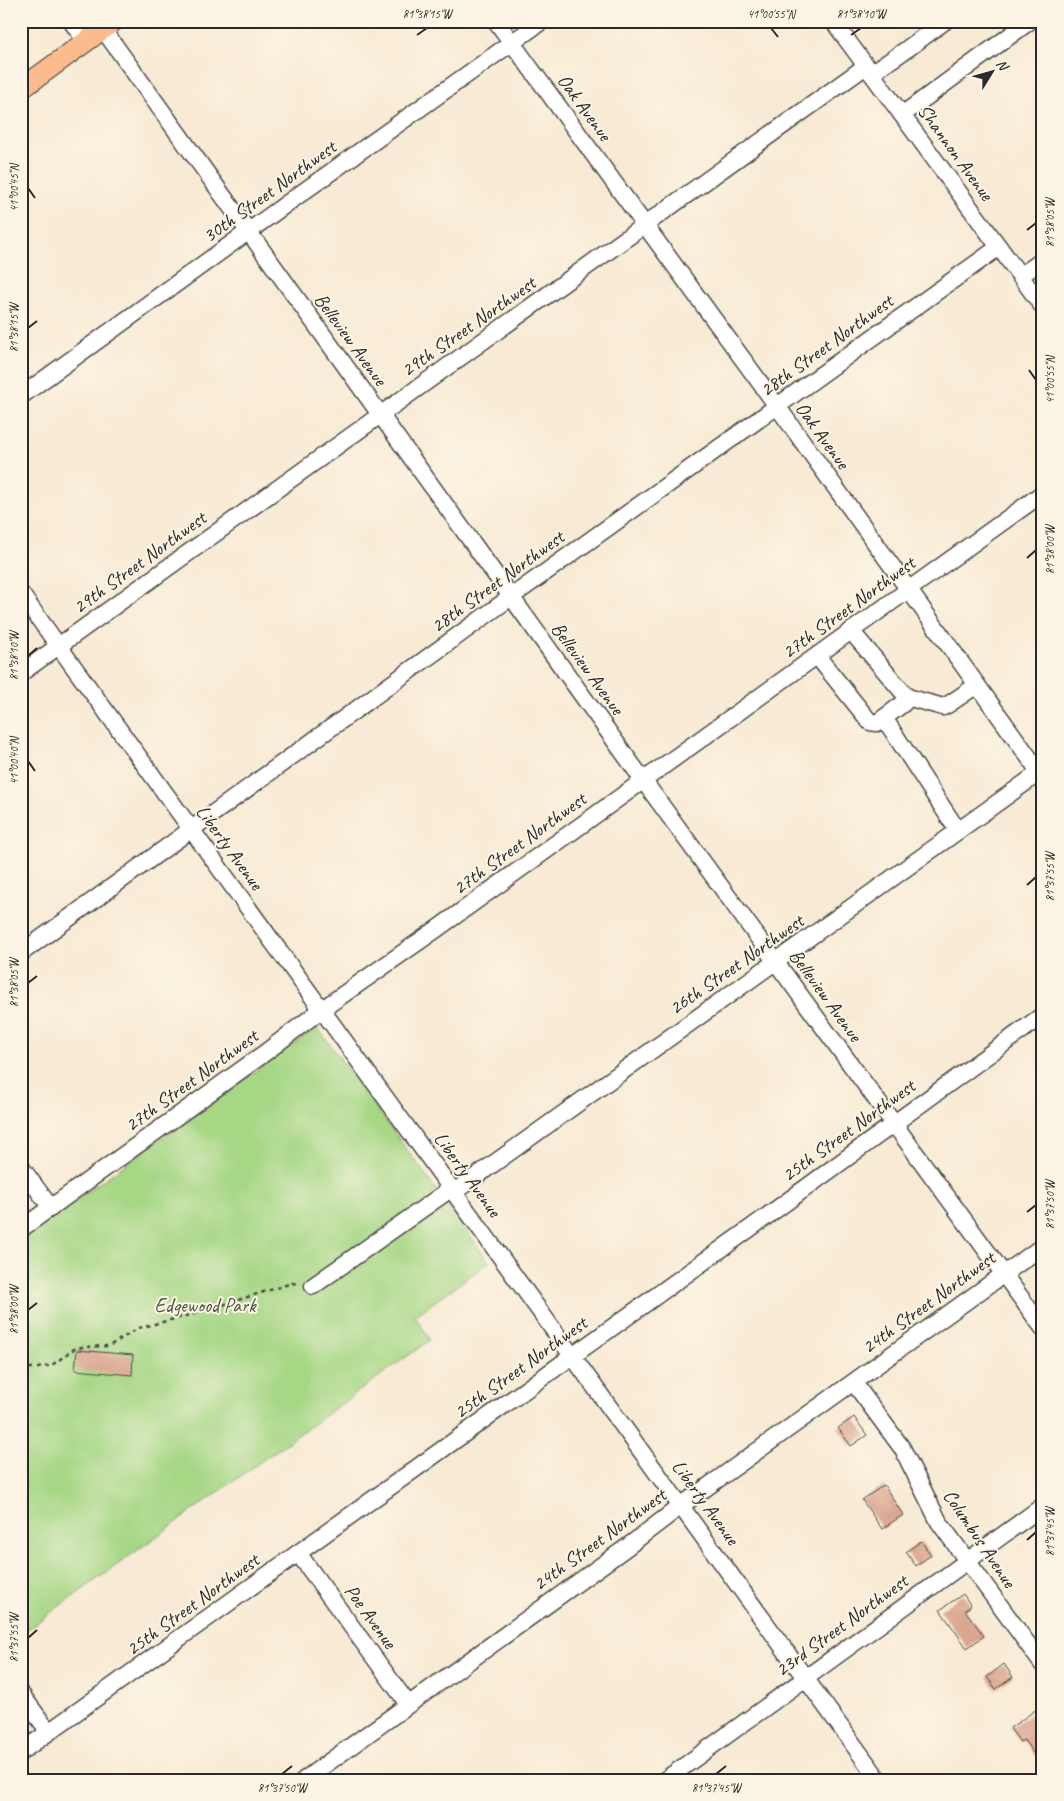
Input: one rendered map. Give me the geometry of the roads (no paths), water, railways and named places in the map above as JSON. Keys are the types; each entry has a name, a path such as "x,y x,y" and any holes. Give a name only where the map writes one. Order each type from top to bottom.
{"main road":[{"path":"21,89 108,25"}],"street":[{"path":"71,21 86,41"},
{"name":"Oak Avenue","path":"496,21 1042,773"},
{"name":"30th Street Northwest","path":"21,396 542,21"},
{"name":"Shannon Avenue","path":"833,21 1043,307"},
{"name":"29th Street Northwest","path":"21,673 644,226 869,69 907,50 945,21"},
{"path":"902,115 1030,21"},
{"name":"Belleview Avenue","path":"108,25 248,232 775,962 1043,1328"},
{"name":"28th Street Northwest","path":"21,953 511,597 999,247"},
{"path":"1020,276 1043,260"},
{"name":"27th Street Northwest","path":"21,1229 322,1010 851,632 1043,492"},
{"name":"Liberty Avenue","path":"21,594 682,1505 879,1780"},
{"path":"851,632 907,697 943,707 977,685"},
{"path":"817,656 870,722 877,723 904,703 907,697"},
{"path":"884,718 958,831"},
{"name":"26th Street Northwest","path":"313,1286 453,1190 1042,773"},
{"name":"25th Street Northwest","path":"21,1752 1043,1015"},
{"path":"21,1167 51,1208"},
{"name":"24th Street Northwest","path":"304,1780 682,1505 1043,1246"},
{"name":"Columbus Avenue","path":"854,1383 902,1448 939,1522 1043,1665"},
{"name":"23rd Street Northwest","path":"665,1780 1043,1506"},
{"name":"Poe Avenue","path":"298,1554 408,1704"},
{"path":"21,1694 49,1732"}],"park label":[{"name":"Edgewood Park","path":"205,1305"}]}
